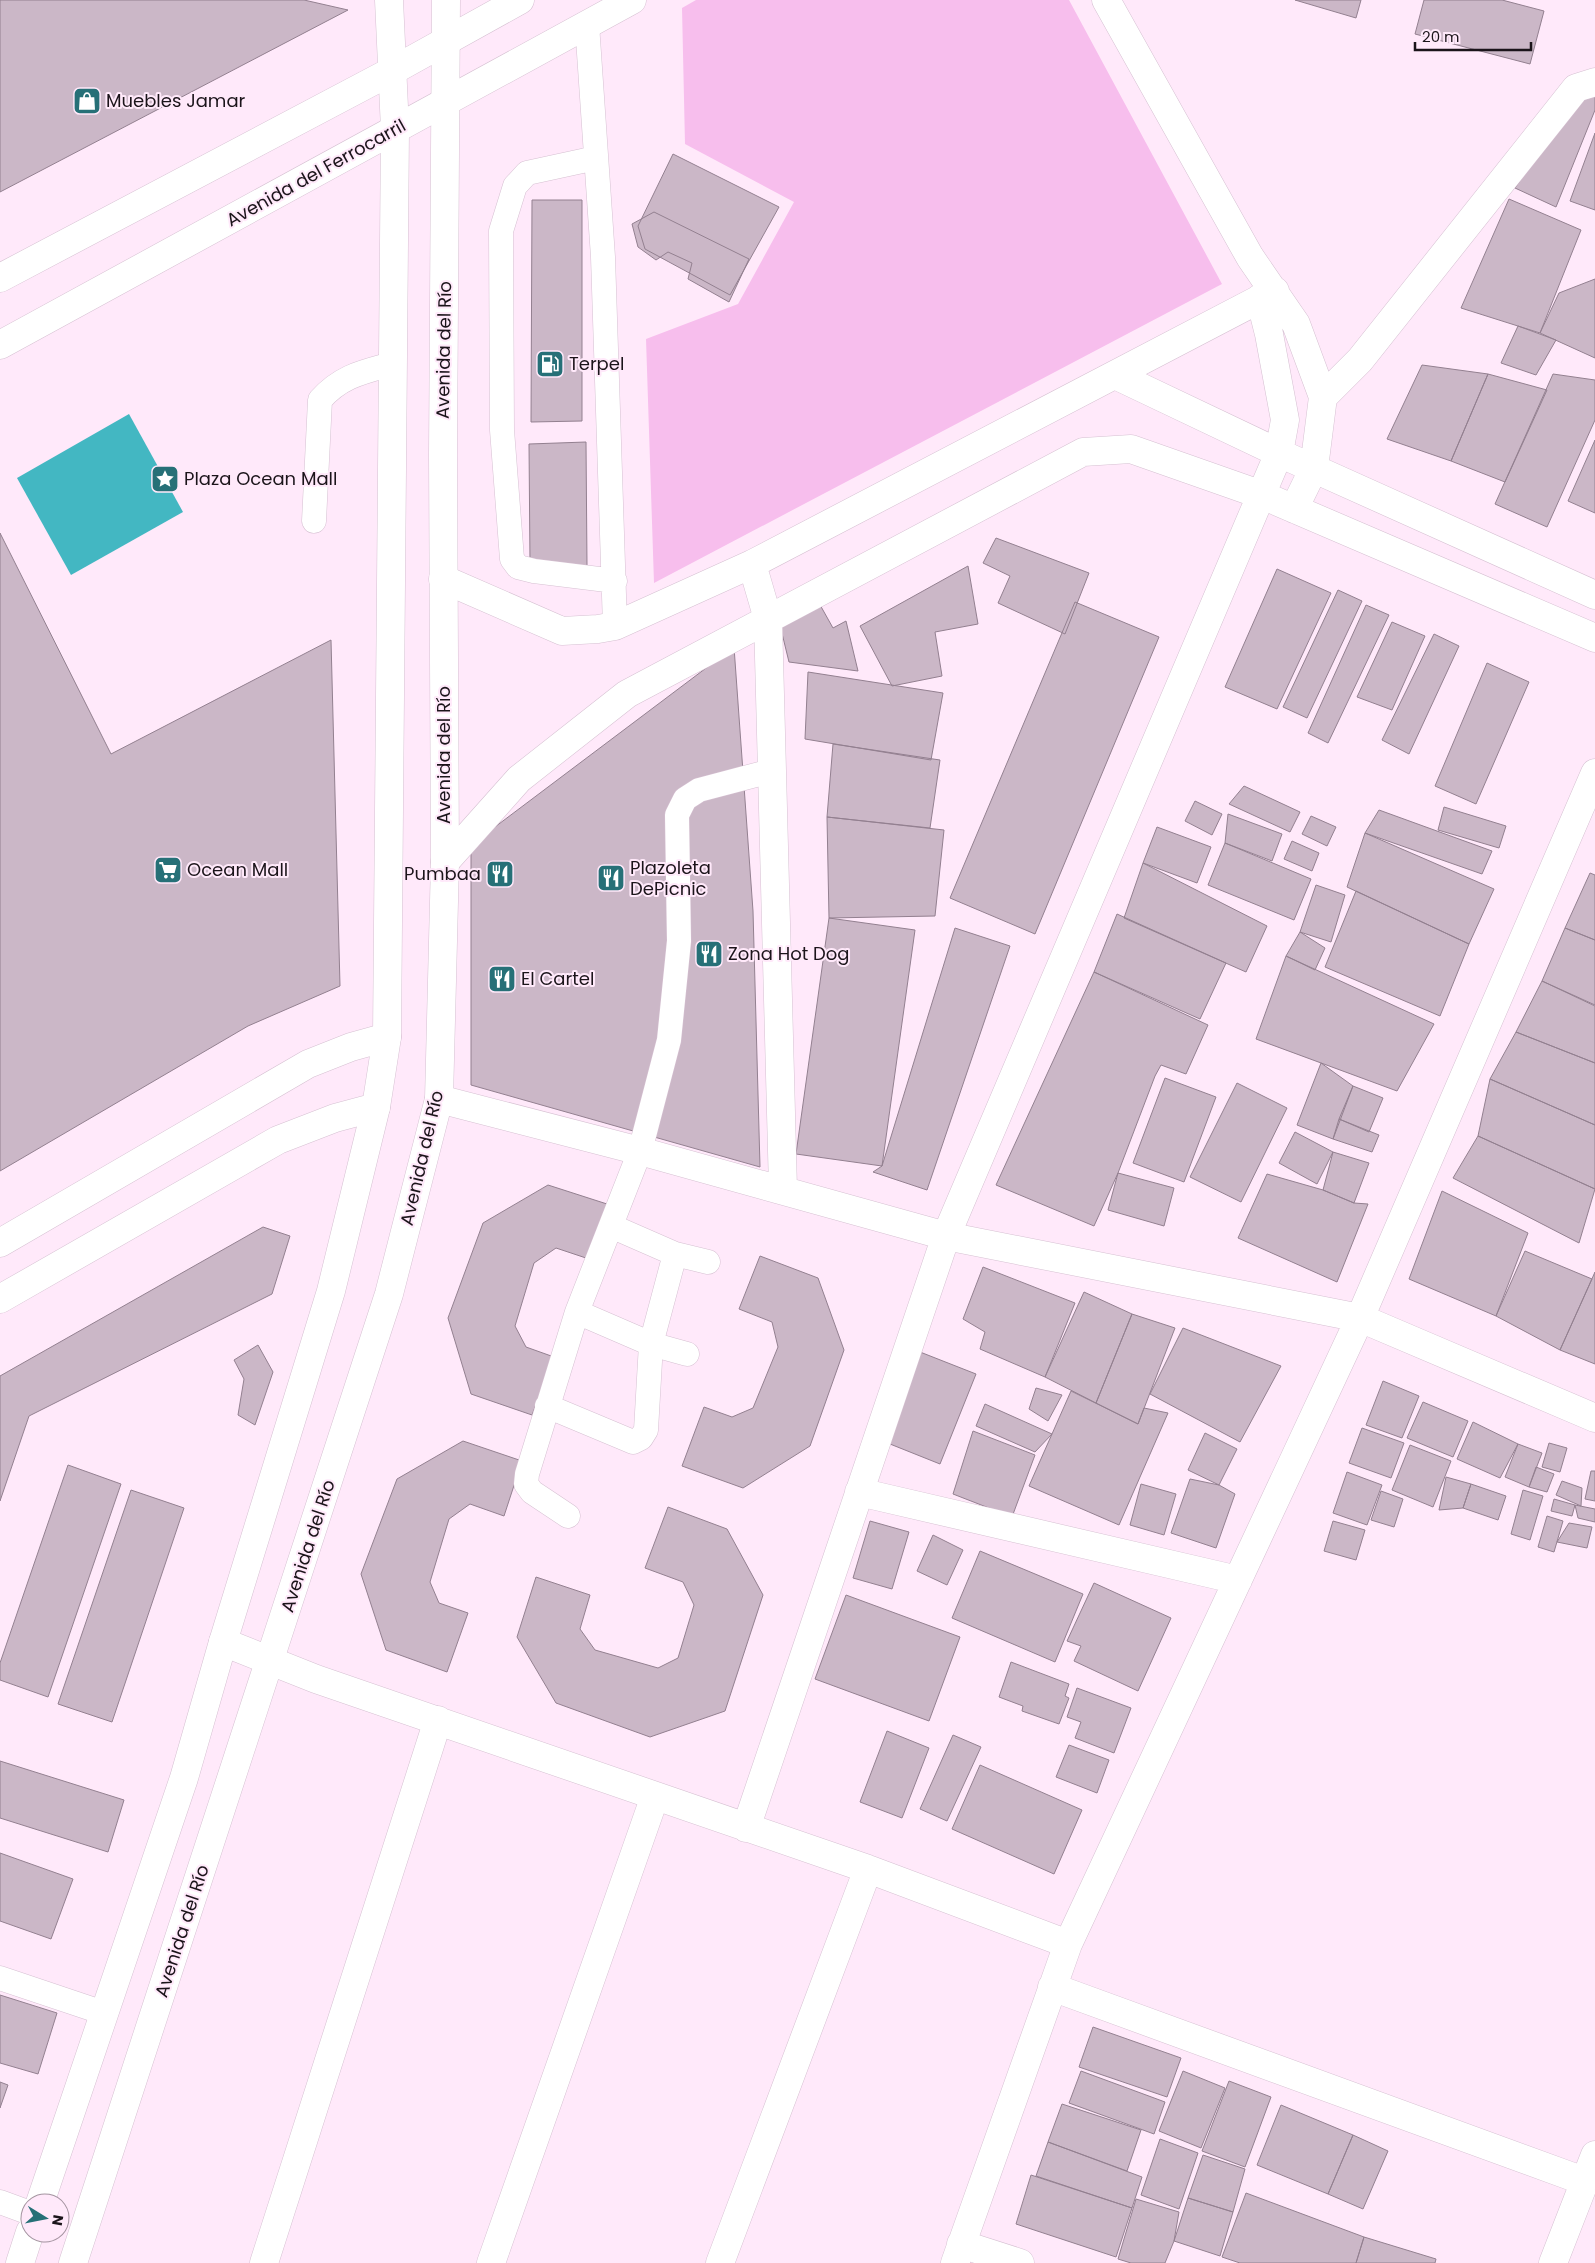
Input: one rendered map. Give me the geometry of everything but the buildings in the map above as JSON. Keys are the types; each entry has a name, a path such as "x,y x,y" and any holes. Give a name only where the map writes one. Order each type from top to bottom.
{"street":[{"path":"43,2193 184,1778 223,1642 332,1291 376,1107 387,1037 395,129 390,0"},
{"name":"Avenida del Río","path":"73,2263 271,1661 389,1294 438,1099 445,862 443,580 446,0"},
{"path":"0,278 392,71 520,0"},
{"name":"Avenida del Ferrocarril","path":"0,345 632,0"},
{"path":"1106,0 1250,257 1267,295 1296,324 1323,397 1314,468 1294,509"},
{"path":"1323,397 1360,360 1576,88 1595,82"},
{"path":"443,580 562,631 615,626 752,564 1267,295"},
{"path":"746,1828 946,1236 1280,454 1285,420 1269,334 1267,295"},
{"path":"1115,375 1280,454 1595,595"},
{"path":"445,862 519,779 627,694 1083,452 1131,449 1262,495 1595,638"},
{"path":"752,564 768,619 783,1190"},
{"path":"1020,2263 958,2254 1068,1944 1360,1318 1595,773"},
{"path":"0,1243 308,1064 387,1037"},
{"path":"438,1099 640,1151 946,1236 1360,1318 1595,1418"},
{"path":"0,1299 278,1140 335,1118 376,1107"},
{"path":"859,1492 1238,1580"},
{"path":"223,1642 438,1720 868,1869 1068,1944"},
{"path":"264,2263 438,1720"},
{"path":"491,2263 655,1796"},
{"path":"720,2263 868,1869"},
{"path":"1052,1987 1584,2181"},
{"path":"1553,2263 1595,2155"},
{"path":"20,2263 26,2243"}],"lane":[{"path":"588,24 603,257 615,626"},
{"path":"596,158 527,172 515,186 501,231 502,430 512,559 518,567 534,571 615,581"},
{"path":"314,520 320,400 331,387 351,376 392,364"},
{"path":"568,1516 532,1492 526,1484 526,1474 577,1312 640,1151 669,1040 679,941 677,816 685,800 700,790 771,772"},
{"path":"611,1226 674,1254 708,1262"},
{"path":"547,1406 633,1442 641,1438 646,1430 651,1344 674,1254"},
{"path":"577,1312 651,1344 687,1354"},
{"path":"0,1978 104,2013"},
{"path":"0,2202 20,2209"}],"shaded area":[{"path":"696,0 1069,0 1222,284 654,583 646,339 738,304 794,202 685,144 682,8"}],"water":[{"path":"129,414 183,512 71,575 17,478"}],"place":[{"name":"Muebles Jamar","path":"87,101"},
{"name":"Terpel","path":"550,364"},
{"name":"Plaza Ocean Mall","path":"165,479"},
{"name":"Ocean Mall","path":"168,870"},
{"name":"Pumbaa","path":"500,874"},
{"name":"Plazoleta DePicnic","path":"611,878"},
{"name":"Zona Hot Dog","path":"709,954"},
{"name":"El Cartel","path":"502,979"}]}
